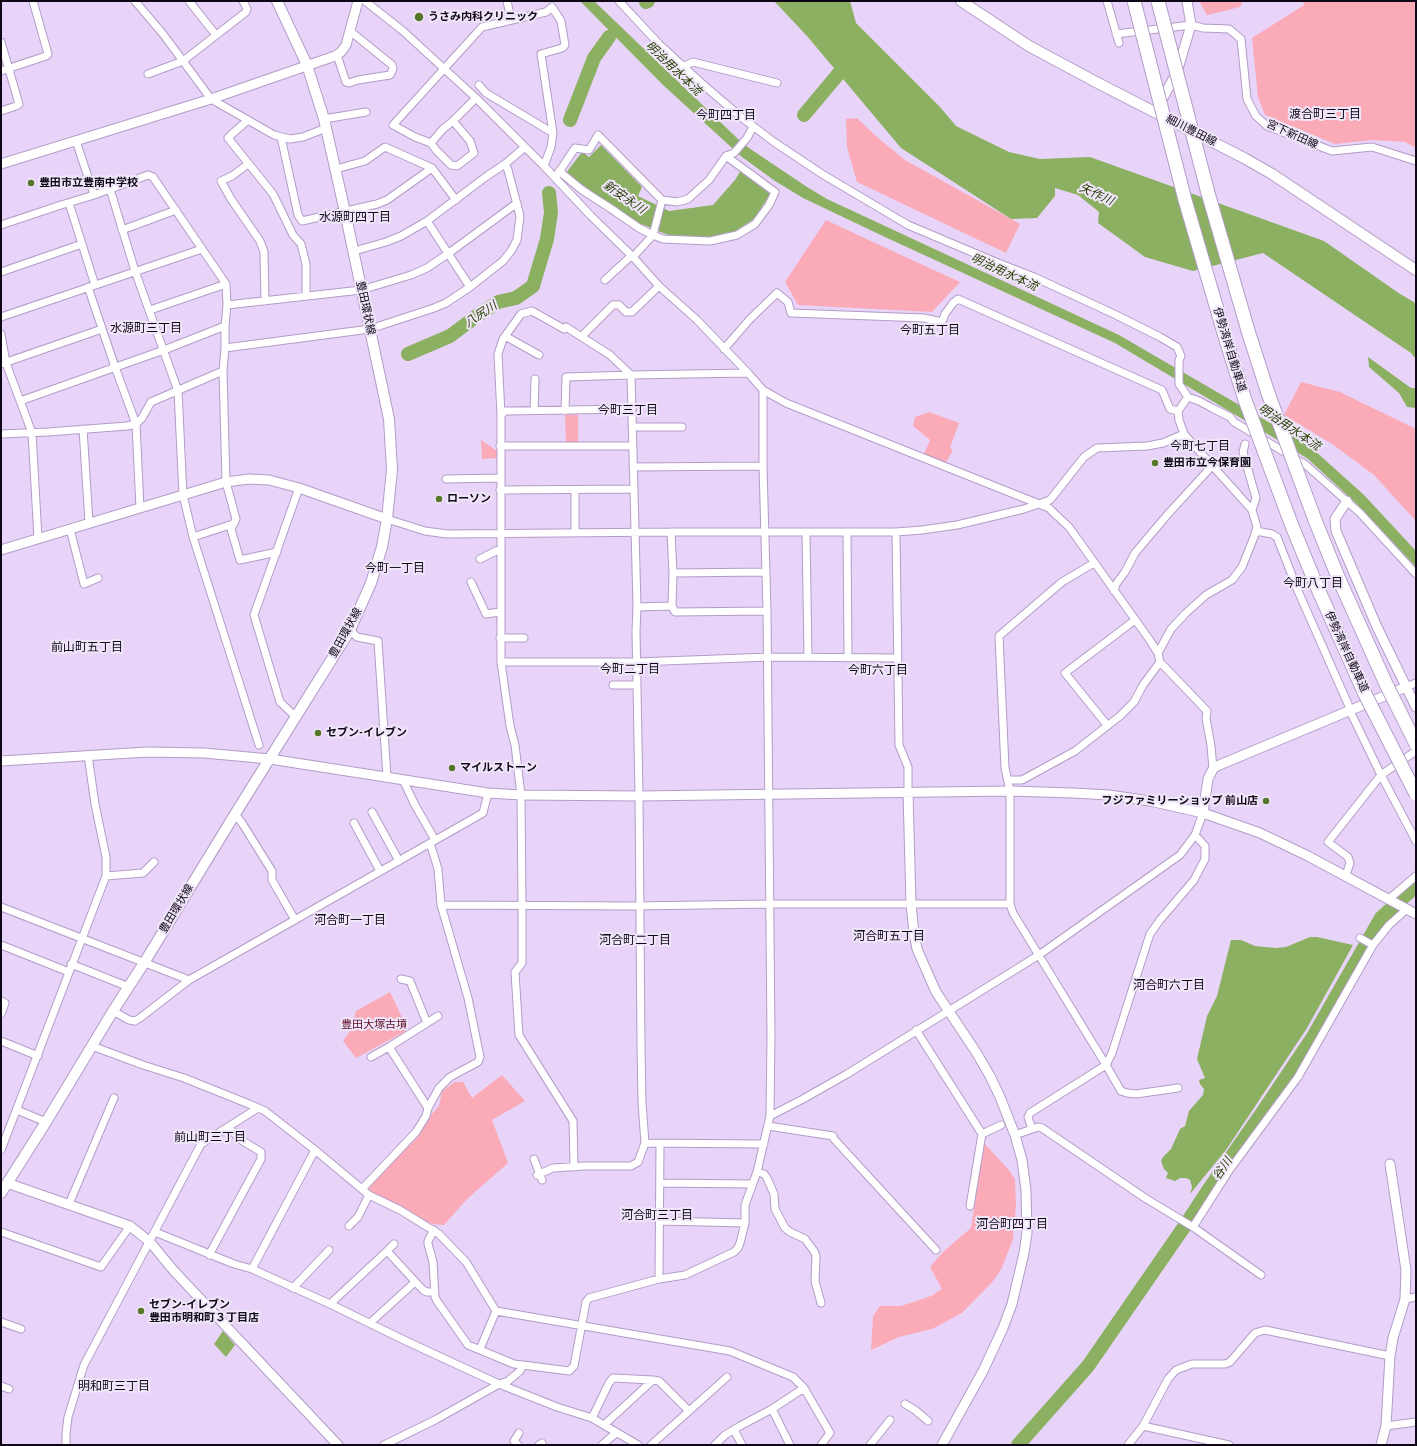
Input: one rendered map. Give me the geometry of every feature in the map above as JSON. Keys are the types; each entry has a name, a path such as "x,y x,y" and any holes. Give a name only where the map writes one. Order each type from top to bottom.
{"highway":[{"name":"伊勢湾岸自動車道","path":"1134,1 1188,208 1245,400 1292,526 1318,589 1365,694 1416,794"},
{"name":"伊勢湾岸自動車道","path":"1158,1 1208,193 1268,394 1315,520 1338,576 1386,684 1416,744"}],"main road":[{"name":"豊田環状線","path":"1,1193 4,1182 46,1122 113,1011 144,964 235,814 350,630 371,583 382,547 387,519 392,470 390,432 346,212 325,124 307,66 277,1"},
{"name":"細川豊田線","path":"961,1 1029,46 1094,82 1244,158 1272,174 1416,270"}],"street":[{"path":"1,70 46,56 48,54 33,1"},
{"path":"135,1 184,61 211,99 274,135 290,139 303,137 325,124 366,112"},
{"path":"189,1 216,35"},
{"path":"148,74 184,61 246,12 248,9 243,1"},
{"path":"1,164 211,99 337,55 346,46 358,1"},
{"path":"365,1 403,31 476,98 544,166 659,286 697,320 764,390 786,403 1049,508 1069,527 1158,653 1160,662 1207,711 1206,718 1213,769 1208,779 1203,813 1195,835 1180,855 1039,955 847,1074 770,1116"},
{"path":"507,1 511,20"},
{"path":"544,166 551,147 553,133 541,54 562,48 565,45 560,21 546,1"},
{"path":"619,1 659,44 707,88 753,127 822,174 887,211 908,225 1034,277 1114,314 1160,337 1176,347 1181,356 1179,360 1179,384 1188,397 1230,417 1234,422 1306,465 1360,512 1416,574"},
{"path":"1107,1 1118,43"},
{"path":"1155,113 1177,72 1191,25 1187,1"},
{"path":"453,121 470,141 474,153 457,166 451,165 431,143 393,125 482,27 546,12 552,8"},
{"name":"宮下新田線","path":"1116,34 1191,25 1203,28 1229,29 1241,39 1247,99 1256,116 1267,126 1332,151 1372,147 1416,162"},
{"path":"337,55 346,82 349,83 358,80 390,75 393,69 392,65 350,31"},
{"path":"1,42 19,104 1,111"},
{"path":"684,66 693,62 777,83"},
{"path":"479,85 486,93 553,133"},
{"path":"431,143 443,129 476,98"},
{"path":"248,120 228,138 273,194 293,235 301,244 306,264 306,296"},
{"path":"555,178 575,148 589,150 598,135 662,200 677,202 688,199 709,180 726,156 734,153 748,138 753,127"},
{"path":"281,137 298,215 302,221 346,212 387,200 432,168"},
{"path":"76,141 94,195"},
{"path":"336,169 365,161 385,147 432,168 456,200"},
{"path":"354,251 396,238 427,221 525,148"},
{"path":"559,171 582,190 639,228 653,235 663,238 710,241 737,235 755,224 769,205 775,192 726,156"},
{"path":"248,164 232,176 221,181 231,199 260,241 264,252 265,301"},
{"path":"225,348 370,329 446,303 470,287 503,261 517,240 520,226 520,216 508,170 505,164"},
{"path":"1,225 110,190 148,175 153,177 226,284 227,305 223,371 226,482 236,519 231,529 240,560 277,552"},
{"path":"110,190 122,230 178,391 183,496 193,537 259,745"},
{"path":"605,280 632,257 653,235 662,200"},
{"path":"68,203 82,244 102,329 136,424 140,508"},
{"path":"227,305 361,290 411,275 427,268 449,254 517,203"},
{"path":"122,230 176,210"},
{"path":"427,221 470,287"},
{"path":"1,272 82,244"},
{"path":"1,318 202,248"},
{"path":"150,310 226,284"},
{"path":"582,336 613,305 619,305 626,312 632,312 659,286"},
{"path":"724,349 750,319 777,293 788,302 791,312 924,318 942,322 945,314 958,299 1162,390 1170,409 1178,411"},
{"path":"534,1159 540,1176 553,1168 632,1166 638,1162 645,1143 642,1096 636,532 633,489 631,375 610,355 582,336 566,327 564,329 532,311 521,314 505,336 498,354 500,415 501,662 510,726 515,745 521,795 522,963 515,972 519,1035 573,1121 574,1167"},
{"path":"20,400 164,350 225,326"},
{"path":"3,364 102,329"},
{"path":"1,334 3,364 20,400 32,433 38,538"},
{"path":"505,336 539,355"},
{"path":"1,434 127,426 136,424 142,418 152,402 223,371"},
{"path":"565,411 566,377 748,373"},
{"path":"534,411 535,379"},
{"path":"434,1230 428,1244 433,1262 437,1301 468,1345 514,1364 569,1371 574,1366 586,1302 589,1298 659,1279 685,1275 734,1252 740,1243 745,1223 745,1205 757,1172 770,1116 770,904 767,611 763,466 764,390"},
{"path":"1158,653 1171,629 1186,613 1206,596 1232,580 1242,567 1256,531 1252,510 1184,434 1178,420 1178,411 1188,397"},
{"path":"500,415 505,411 632,410"},
{"path":"632,427 682,426"},
{"path":"82,429 89,522"},
{"path":"1,550 89,522 183,496 226,482 249,479 269,480 299,488 425,531 447,534 765,531 896,532 922,530 957,525 1024,509 1050,500 1084,457 1097,448 1147,446 1162,443 1184,434"},
{"path":"1245,444 1243,452 1256,498 1252,510"},
{"path":"500,446 632,446"},
{"path":"633,467 763,466"},
{"path":"1114,591 1116,584 1136,553 1168,514 1212,466"},
{"path":"446,479 500,478"},
{"path":"296,716 280,702 254,615 299,488"},
{"path":"500,490 633,489"},
{"path":"575,490 575,533"},
{"path":"1347,502 1335,519 1336,531 1377,627 1416,707"},
{"path":"193,537 233,524"},
{"path":"70,529 84,584 98,578"},
{"path":"1256,531 1272,534 1277,537 1298,591 1350,711 1381,775 1416,840"},
{"path":"670,532 673,573 672,606 675,612 767,611"},
{"path":"806,532 808,657"},
{"path":"848,532 848,658"},
{"path":"896,532 899,745 908,767 911,904 917,949 936,992 990,1076 1003,1103 1015,1135 1022,1160 1027,1197 1027,1233 1019,1278 1012,1304 1003,1328 983,1371 942,1445"},
{"path":"480,558 500,549"},
{"path":"1094,563 1062,582 999,636 1005,768 1010,791 1010,904 1013,913 1121,1090 1126,1093 1136,1094 1178,1088"},
{"path":"673,573 766,572"},
{"path":"471,582 486,614 500,612"},
{"path":"637,607 672,606"},
{"path":"1107,725 1065,672 1135,620"},
{"path":"350,630 357,637 378,641 387,778"},
{"path":"500,638 524,638"},
{"path":"501,662 637,662 808,657 897,658"},
{"path":"1008,780 1022,780 1075,751 1120,716 1134,702 1143,684 1160,662"},
{"path":"1213,769 1416,683"},
{"path":"614,685 637,685"},
{"path":"1346,875 1350,863 1348,858 1328,842 1381,775 1416,751"},
{"path":"1,761 88,755 204,752 270,759 488,793 521,795 639,796 1010,791 1072,792 1114,796 1150,801 1203,813 1260,834 1287,845 1346,875 1416,914"},
{"path":"1,1150 3,1139 17,1110 106,876 106,857 96,812 88,755"},
{"path":"362,1189 416,1132 426,1116 428,1108 439,1088 450,1077 478,1062 480,1057 468,998 441,904 438,869 432,841 403,780"},
{"path":"113,1011 129,1020 135,1021 189,980 483,813 488,793"},
{"path":"372,812 399,861"},
{"path":"235,814 272,871 272,880 295,920"},
{"path":"354,823 380,871"},
{"path":"1032,1129 1028,1116 1030,1113 1106,1066 1112,1053 1150,934 1194,880 1205,860 1205,846 1195,835"},
{"path":"106,876 143,873 154,862"},
{"path":"1389,899 1416,876"},
{"path":"441,904 639,906 770,904 1010,904"},
{"path":"1,907 144,964 189,980"},
{"path":"1192,1226 1228,1172 1298,1077 1372,944 1406,908"},
{"path":"1360,938 1372,944"},
{"path":"1,945 129,987"},
{"path":"401,979 410,981 427,1023"},
{"path":"1,1001 5,1003 1,1014"},
{"path":"371,1056 389,1047 438,1016"},
{"path":"916,1030 982,1134 970,1206"},
{"path":"1,1041 38,1056"},
{"path":"92,1046 184,1078 265,1111 369,1195 400,1210 434,1230 466,1262 496,1311 730,1351 793,1378 804,1388 830,1433 821,1445"},
{"path":"389,1047 428,1108"},
{"path":"68,1204 114,1098"},
{"path":"66,1445 68,1418 84,1365 201,1144 258,1108"},
{"path":"17,1110 46,1122"},
{"path":"982,1134 1001,1125"},
{"path":"768,1126 833,1136 834,1139 936,1250"},
{"path":"209,1254 261,1159 261,1152 241,1140 228,1127"},
{"path":"1015,1135 1038,1127 1042,1128 1145,1198 1192,1226 1261,1275"},
{"path":"645,1143 764,1144"},
{"path":"659,1279 660,1143"},
{"path":"252,1269 315,1150"},
{"path":"1381,1445 1386,1426 1390,1356 1393,1338 1405,1299 1406,1270 1390,1164"},
{"path":"757,1172 764,1174 767,1178 774,1194 775,1209 785,1228 805,1239 814,1251 816,1256 815,1281 821,1303"},
{"path":"4,1182 130,1226 150,1242 174,1271 338,1445"},
{"path":"660,1182 752,1184"},
{"path":"349,1226 358,1217 369,1195"},
{"path":"660,1221 745,1223"},
{"path":"1,1232 101,1267 130,1226"},
{"path":"155,1232 234,1264 252,1269 499,1384 592,1418 638,1445"},
{"path":"330,1304 394,1244"},
{"path":"293,1288 329,1250"},
{"path":"387,1250 423,1290 427,1292 435,1292"},
{"path":"370,1323 415,1282"},
{"path":"1405,1299 1416,1297"},
{"path":"480,1349 496,1311"},
{"path":"1,1322 21,1330"},
{"path":"1128,1445 1143,1426 1168,1379 1176,1370 1192,1364 1225,1364 1230,1362 1255,1333 1265,1330 1390,1356"},
{"path":"384,1445 435,1420 499,1384 508,1381 520,1371 523,1365"},
{"path":"651,1445 727,1377"},
{"path":"592,1418 609,1383 613,1378 659,1381 689,1411"},
{"path":"604,1425 652,1380"},
{"path":"1,1386 9,1389"},
{"path":"715,1445 725,1435 772,1409 804,1388"},
{"path":"905,1404 928,1421"},
{"path":"772,1409 790,1445"},
{"path":"870,1445 890,1420"},
{"path":"1386,1426 1416,1422"},
{"path":"1143,1426 1230,1445"},
{"path":"734,1430 742,1445"},
{"path":"518,1445 514,1441 519,1433"},
{"path":"602,1445 616,1433"}],"green space":[{"path":"1199,1 1243,1 1240,7 1207,15"},
{"path":"1303,1 1416,1 1416,148 1405,142 1373,140 1335,144 1265,115 1258,97 1252,38 1304,5"},
{"path":"857,118 878,138 905,160 1020,224 1006,253 857,182 847,147 846,119"},
{"path":"826,220 960,282 932,312 798,305 785,282"},
{"path":"1301,382 1340,392 1416,429 1416,521 1374,475 1332,444 1284,415"},
{"path":"929,412 959,423 950,448 953,450 945,464 924,454 930,440 913,426 915,417"},
{"path":"565,414 578,415 578,442 566,442"},
{"path":"481,440 497,451 498,458 482,459"},
{"name":"豊田大塚古墳","path":"390,992 408,1030 356,1058 343,1041 350,1031 356,1011"},
{"path":"502,1075 525,1101 492,1120 508,1163 467,1199 444,1225 432,1224 369,1195 368,1187 391,1162 417,1138 430,1116 439,1106 442,1091 455,1082 463,1082 472,1098"},
{"path":"984,1143 1008,1169 1015,1179 1016,1205 1013,1239 1002,1268 994,1280 962,1313 932,1329 899,1337 871,1350 873,1316 880,1306 901,1306 931,1296 942,1289 930,1267 944,1251 971,1228"}],"water":[{"name":"明治用水本流","path":"580,1 594,1 738,139 807,187 827,199 1119,335 1296,438 1315,451 1364,495 1416,551 1416,567 1357,504 1308,459 1291,448 1115,343 803,198 775,181 742,157 663,85"},
{"name":"矢作川","path":"774,1 850,1 856,23 940,107 956,126 1009,152 1040,159 1090,157 1324,241 1400,294 1414,302 1416,306 1416,359 1411,353 1263,253 1193,271 1145,257 1098,223 1099,212 1078,195 1055,188 1055,196 1037,218 1011,219 901,148 807,36"},
{"path":"601,145 642,187 638,196 669,211 713,205 735,180 741,170 760,184 770,194 754,219 734,232 704,240 668,235 639,223 566,173 582,152 589,157"},
{"path":"1368,357 1411,388 1416,388 1416,408 1407,407 1399,393 1369,367"},
{"path":"1310,937 1317,937 1353,945 1307,1028 1226,1150 1190,1194 1192,1187 1190,1180 1180,1178 1175,1181 1166,1178 1168,1173 1164,1169 1161,1161 1171,1149 1180,1129 1185,1126 1189,1111 1203,1095 1204,1089 1199,1080 1205,1078 1197,1059 1207,1016 1217,996 1231,940 1241,940 1255,946 1276,948 1286,947"},
{"path":"223,1331 235,1345 226,1357 214,1344"}],"waterway":[{"name":"八尻川","path":"570,120 594,58 609,37"},
{"name":"新安永川","path":"804,115 850,60"},
{"name":"八尻川","path":"408,354 450,336 498,302 516,298 533,286 547,239 551,212 549,193"},
{"name":"谷川","path":"1018,1445 1088,1366 1313,1037 1381,918 1416,886"}],"place":[{"name":"うさみ内科クリニック","path":"419,17"},
{"name":"豊田市立豊南中学校","path":"31,183"},
{"name":"豊田市立今保育園","path":"1155,463"},
{"name":"ローソン","path":"439,499"},
{"name":"セブン-イレブン","path":"318,733"},
{"name":"マイルストーン","path":"452,768"},
{"name":"フジファミリーショップ 前山店","path":"1266,801"},
{"name":"セブン-イレブン 豊田市明和町３丁目店","path":"141,1311"}],"district":[{"name":"渡合町三丁目","path":"1325,115"},
{"name":"今町四丁目","path":"726,116"},
{"name":"水源町四丁目","path":"355,218"},
{"name":"水源町三丁目","path":"146,329"},
{"name":"今町五丁目","path":"930,331"},
{"name":"今町三丁目","path":"628,411"},
{"name":"今町七丁目","path":"1200,447"},
{"name":"今町一丁目","path":"395,569"},
{"name":"今町八丁目","path":"1313,584"},
{"name":"前山町五丁目","path":"87,648"},
{"name":"今町二丁目","path":"630,670"},
{"name":"今町六丁目","path":"878,671"},
{"name":"河合町一丁目","path":"350,921"},
{"name":"河合町五丁目","path":"889,937"},
{"name":"河合町二丁目","path":"635,941"},
{"name":"河合町六丁目","path":"1169,986"},
{"name":"前山町三丁目","path":"210,1138"},
{"name":"河合町三丁目","path":"657,1216"},
{"name":"河合町四丁目","path":"1012,1225"},
{"name":"明和町三丁目","path":"114,1387"}]}
